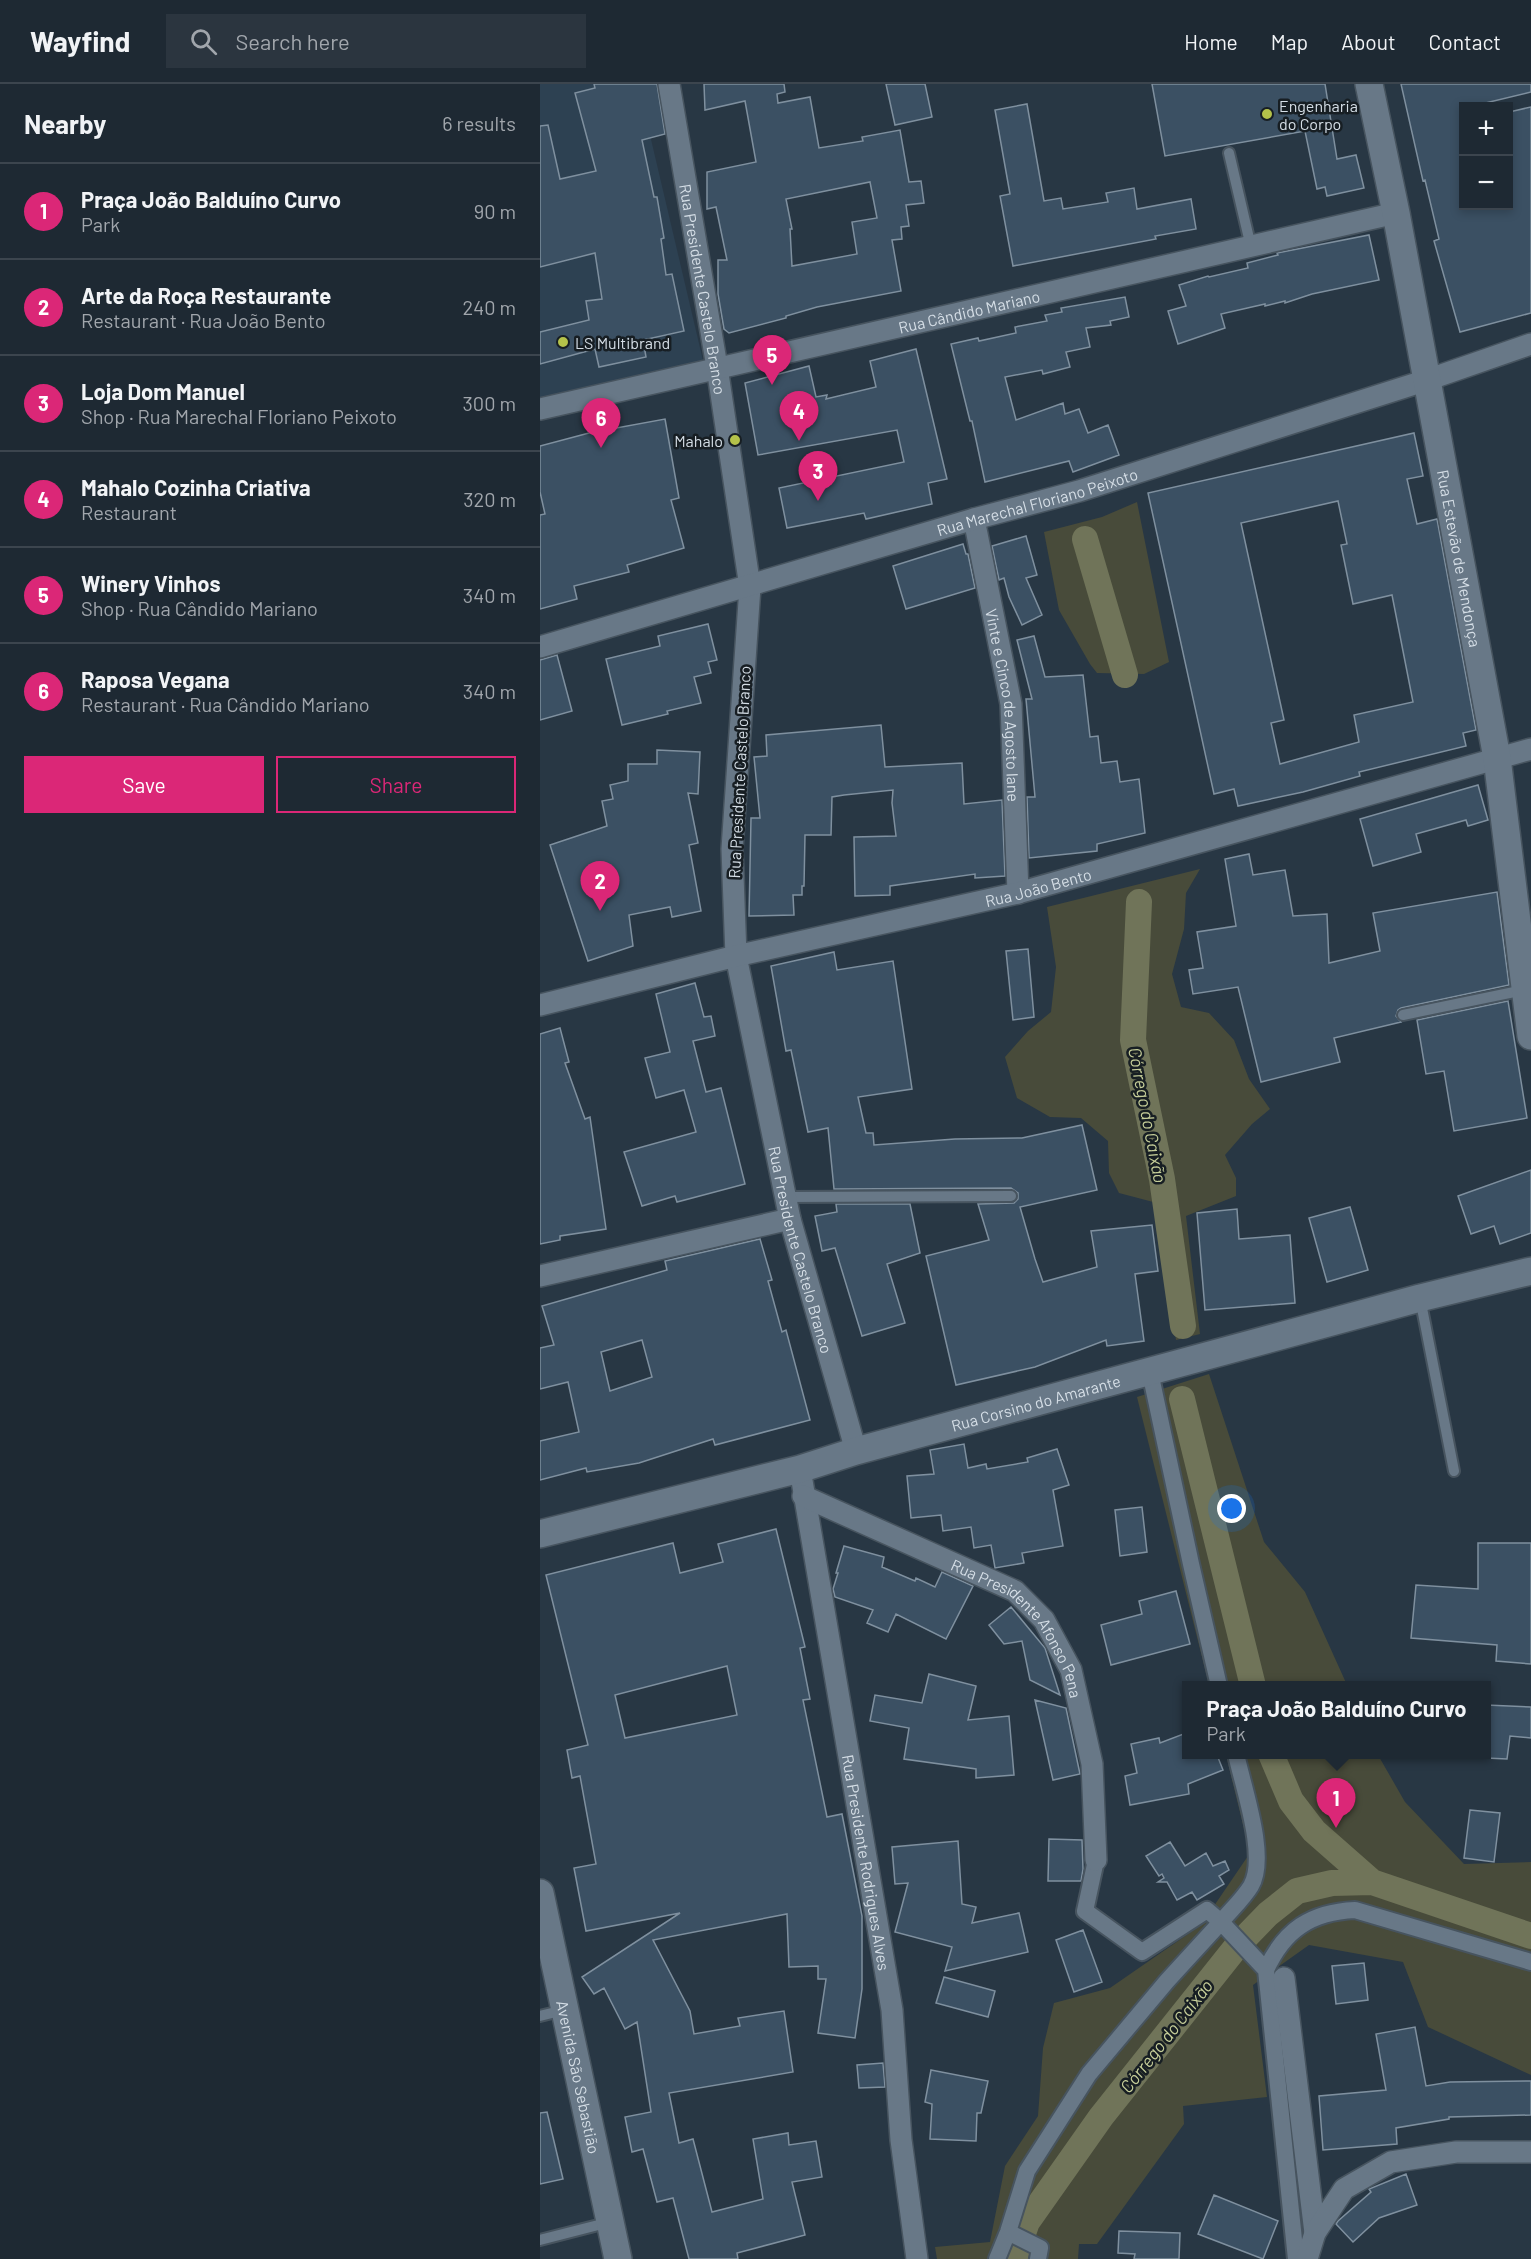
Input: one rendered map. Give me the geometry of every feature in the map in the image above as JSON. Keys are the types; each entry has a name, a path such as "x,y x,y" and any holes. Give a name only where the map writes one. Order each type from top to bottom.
{"street":[{"name":"Rua Presidente Castelo Branco","path":"669,84 717,367 750,586 732,849 736,956 790,1219 856,1451"},
{"name":"Rua Estevão de Mendonça","path":"1369,84 1396,213 1497,758 1531,1036"},
{"name":"Rua Cândido Mariano","path":"540,409 1396,213"},
{"name":"Rua Marechal Floriano Peixoto","path":"540,647 974,519 1079,491 1427,380 1531,344"},
{"name":"Vinte e Cinco de Agosto lane","path":"974,519 1011,704 1018,893"},
{"name":"Rua João Bento","path":"540,1005 736,956 1018,893 1531,749"},
{"path":"540,1276 790,1219"},
{"name":"Rua Corsino do Amarante","path":"540,1534 800,1469 856,1451 1420,1298 1531,1271"},
{"path":"1150,1372 1219,1681"},
{"name":"Rua Presidente Rodrigues Alves","path":"800,1469 892,2010 901,2140 917,2259"},
{"name":"Rua Presidente Afonso Pena","path":"803,1496 1015,1592 1044,1620 1071,1670 1092,1764 1096,1860"},
{"path":"997,2259 1027,2171 1089,2074 1167,1981 1227,1928 1251,1886 1256,1871 1258,1849 1237,1759"},
{"path":"1096,1860 1085,1911 1142,1952 1207,1910 1275,1974 1296,2259"},
{"name":"Avenida São Sebastião","path":"540,1893 552,2013 610,2222 618,2259"},
{"path":"1315,2233 1272,1956 1285,1937 1306,1921 1333,1911 1355,1910 1531,1962"},
{"path":"1306,2259 1315,2233 1344,2190 1391,2162 1456,2152 1531,2152"},
{"path":"1008,2232 1039,2254"}],"lane":[{"path":"1229,153 1251,247"},
{"path":"1403,1015 1524,990"},
{"path":"786,1197 1011,1196"},
{"path":"1420,1298 1454,1471"},
{"path":"540,2240 610,2222"}],"shaded area":[{"path":"540,84 638,84 705,369 540,408"}],"green space":[{"path":"1137,502 1169,662 1144,674 1097,673 1059,610 1044,532 1102,517"},
{"path":"1200,869 1186,893 1184,929 1172,974 1181,1007 1209,1013 1234,1040 1249,1079 1270,1109 1252,1124 1225,1155 1236,1178 1236,1196 1186,1216 1200,1334 1176,1340 1157,1203 1119,1193 1109,1173 1108,1141 1081,1118 1050,1117 1017,1098 1005,1057 1028,1031 1051,1012 1056,967 1047,907"},
{"path":"1209,1374 1264,1542 1305,1592 1345,1681 1208,1681 1137,1397"},
{"path":"1227,1759 1380,1759 1405,1802 1464,1864 1531,1862 1531,2075 1428,2027 1403,1962 1309,1945 1253,1985 1267,2097 1183,2106 1184,2124 1097,2244 1079,2244 1078,2259 937,2259 935,2247 990,2242 1005,2166 1038,2116 1043,2048 1054,2003 1110,1988 1201,1925 1250,1853"}],"building":[{"path":"594,84 657,84 665,134 642,140 654,197 657,197 664,238 661,239 666,275 672,274 684,331 643,340 646,357 599,367 595,349 540,364 540,332 589,320 586,301 602,299 595,253 540,267 540,126 548,125 560,179 596,171 575,93 595,88"},
{"path":"704,84 784,84 785,92 777,94 778,103 810,97 819,148 863,141 862,137 900,130 909,182 921,181 924,203 906,205 909,226 901,227 902,239 892,240 901,291 817,307 729,333 724,329 718,294 718,260 727,260 716,207 707,209 707,172 756,162 745,101 705,110","holes":["870,182 877,218 852,222 857,254 792,266 790,229 792,229 786,199"]},
{"path":"886,84 925,84 932,117 895,125"},
{"path":"1152,84 1325,84 1337,159 1356,155 1364,188 1327,196 1325,187 1317,189 1305,131 1165,156"},
{"path":"1401,84 1531,84 1531,92 1490,102 1459,102 1459,210 1513,210 1513,111 1531,107 1531,313 1460,332 1434,241 1439,239 1425,180 1423,181"},
{"path":"1027,104 1044,201 1061,198 1063,209 1108,202 1106,193 1134,188 1137,209 1191,199 1196,229 1155,236 1156,239 1013,266 1000,196 1010,194 995,110"},
{"path":"1369,235 1379,280 1312,294 1285,303 1285,301 1265,306 1265,304 1221,314 1225,328 1178,344 1168,311 1186,306 1179,285 1208,276 1248,268 1247,263 1278,255 1277,253"},
{"path":"1125,297 1129,317 1110,321 1111,325 1086,328 1090,347 1066,352 1070,367 1043,374 1042,370 1005,377 1016,420 1063,403 1065,414 1079,409 1088,433 1108,425 1119,455 1073,472 1069,461 985,482 972,421 970,421 951,344 1016,333 1015,327 1047,321 1045,315 1062,312 1061,308"},
{"path":"916,349 947,479 928,483 932,504 866,519 864,513 787,528 779,488 904,462 897,430 758,455 745,383 809,366 816,397 827,395 826,399 876,387 870,361"},
{"path":"665,419 679,498 671,500 684,548 627,565 629,572 574,586 577,599 540,609 540,515 545,514 540,492 540,446 589,433"},
{"path":"1414,433 1423,476 1407,479 1417,524 1437,519 1476,730 1463,733 1466,746 1359,772 1360,776 1303,792 1238,806 1234,789 1214,794 1148,493","holes":["1338,501 1347,544 1341,545 1353,604 1392,595 1413,702 1354,715 1359,742 1280,764 1271,723 1284,720 1241,523"]},
{"path":"1026,536 1037,575 1026,578 1042,615 1022,625 1009,597 1004,578 999,580 992,546"},
{"path":"963,544 968,554 975,588 906,609 893,566"},
{"path":"708,624 717,660 708,662 711,673 694,677 701,703 622,725 606,659 660,646 658,636"},
{"path":"1034,636 1045,677 1083,675 1090,737 1098,736 1101,763 1117,761 1120,782 1139,779 1145,833 1097,844 1097,851 1029,858 1027,797 1035,797 1026,699 1032,699 1017,640"},
{"path":"557,655 572,711 540,720 540,660"},
{"path":"881,725 885,767 962,763 964,804 1002,800 1005,876 975,878 975,874 890,886 890,895 855,896 854,837 896,836 892,803 893,790 844,795 832,797 831,835 805,835 804,886 802,886 802,895 793,895 794,915 749,916 751,818 760,818 754,757 767,756 766,735"},
{"path":"657,750 700,752 698,794 688,793 698,843 689,845 701,911 672,917 670,907 629,915 633,946 588,961 550,845 607,826 602,801 613,799 610,785 628,781 628,764 657,764"},
{"path":"1478,785 1488,820 1468,826 1466,820 1416,834 1421,852 1373,866 1360,819"},
{"path":"1249,854 1253,875 1285,870 1293,916 1327,914 1329,963 1380,951 1373,913 1497,892 1509,985 1401,1008 1396,1016 1401,1022 1334,1038 1340,1062 1261,1082 1238,987 1193,994 1189,970 1203,968 1197,932 1236,926 1225,859"},
{"path":"1028,949 1034,1017 1013,1020 1006,951"},
{"path":"834,952 837,970 893,961 912,1089 858,1097 866,1133 873,1133 874,1145 955,1139 1022,1138 1082,1125 1097,1190 1020,1207 1043,1282 1097,1267 1091,1231 1152,1225 1158,1271 1135,1274 1144,1341 1107,1346 1106,1340 1035,1367 956,1385 926,1256 989,1240 978,1204 1014,1203 1018,1199 1018,1193 1011,1188 834,1189 828,1128 808,1132 791,1050 786,1051 771,966"},
{"path":"695,983 704,1017 711,1016 715,1036 693,1041 706,1092 721,1088 745,1184 677,1202 675,1196 642,1206 624,1152 696,1132 684,1090 656,1098 645,1058 670,1052 656,994"},
{"path":"1508,1001 1527,1118 1454,1131 1444,1071 1426,1074 1417,1020"},
{"path":"560,1028 569,1062 565,1063 585,1119 590,1117 606,1229 560,1236 560,1240 540,1244 540,1034"},
{"path":"1531,1170 1531,1233 1500,1244 1494,1226 1471,1234 1458,1196"},
{"path":"836,1204 910,1204 920,1253 887,1264 905,1323 862,1336 835,1248 822,1251 815,1216 837,1212"},
{"path":"1350,1207 1368,1270 1327,1282 1309,1218"},
{"path":"1237,1209 1239,1239 1290,1235 1295,1303 1205,1310 1197,1213"},
{"path":"760,1239 772,1280 768,1281 782,1332 786,1330 810,1420 715,1445 713,1439 639,1463 587,1472 586,1468 540,1480 540,1441 579,1432 568,1382 540,1389 540,1348 554,1345 542,1306 667,1270 665,1261","holes":["642,1340 652,1377 610,1391 601,1352"]},
{"path":"964,1444 968,1468 986,1464 987,1469 1028,1462 1027,1458 1057,1449 1069,1485 1053,1490 1063,1546 1022,1553 1024,1563 995,1568 991,1545 974,1548 971,1527 943,1531 941,1515 911,1518 907,1476 934,1474 930,1450"},
{"path":"1142,1507 1147,1552 1120,1556 1115,1510"},
{"path":"776,1529 805,1647 800,1648 810,1699 803,1700 827,1817 842,1814 862,1916 862,1989 855,2038 818,2033 826,1979 818,1979 818,1966 789,1967 787,1914 653,1940 690,2011 694,2034 740,2026 738,2018 784,2011 793,2072 669,2093 679,2143 693,2139 712,2212 763,2199 753,2139 788,2133 789,2145 816,2141 822,2177 792,2182 805,2235 737,2253 738,2259 689,2259 673,2198 657,2202 643,2149 632,2152 625,2117 651,2112 637,2022 625,2029 604,1988 594,1994 582,1977 680,1913 586,1931 574,1868 596,1864 580,1776 572,1778 567,1750 588,1745 546,1575 673,1543 680,1573 723,1562 718,1544","holes":["727,1666 737,1715 625,1738 615,1695"]},
{"path":"1478,1543 1531,1543 1531,1664 1496,1661 1497,1645 1411,1638 1416,1585 1478,1589"},
{"path":"844,1546 884,1557 882,1567 915,1581 916,1578 935,1587 942,1572 973,1586 946,1639 896,1614 888,1632 867,1623 873,1610 835,1597 833,1589"},
{"path":"1176,1591 1190,1644 1111,1665 1101,1625 1142,1614 1139,1601"},
{"path":"1011,1607 1045,1648 1060,1695 1030,1680 1022,1641 1004,1644 989,1625"},
{"path":"929,1674 976,1686 968,1720 1009,1716 1014,1775 976,1778 976,1769 904,1759 909,1728 870,1721 875,1695 922,1703"},
{"path":"1035,1700 1066,1708 1080,1774 1053,1780"},
{"path":"1491,1705 1531,1707 1531,1738 1510,1736 1507,1759 1491,1758"},
{"path":"1182,1735 1182,1759 1219,1759 1223,1770 1188,1784 1189,1794 1130,1805 1125,1776 1137,1773 1131,1744 1159,1738 1160,1743"},
{"path":"1470,1810 1500,1813 1494,1862 1464,1858"},
{"path":"1049,1839 1082,1840 1081,1881 1048,1881"},
{"path":"958,1841 962,1904 976,1907 972,1923 1019,1913 1028,1952 945,1971 952,1947 895,1932 908,1883 895,1884 892,1847"},
{"path":"1170,1842 1185,1866 1206,1853 1213,1866 1225,1861 1229,1870 1219,1876 1224,1884 1197,1900 1192,1892 1177,1900 1167,1882 1158,1882 1164,1878 1162,1874 1159,1876 1146,1856"},
{"path":"1083,1930 1102,1982 1074,1992 1056,1940"},
{"path":"1364,1963 1368,2000 1336,2004 1332,1966"},
{"path":"944,1977 995,1991 988,2017 936,2003"},
{"path":"1415,2027 1426,2086 1450,2082 1531,2081 1531,2115 1449,2117 1449,2119 1396,2128 1397,2144 1323,2150 1319,2096 1386,2090 1376,2034"},
{"path":"883,2063 885,2087 859,2088 857,2065"},
{"path":"931,2070 988,2081 981,2113 977,2113 976,2141 930,2139 932,2104 925,2102"},
{"path":"547,2112 563,2179 540,2184 540,2113"},
{"path":"1406,2174 1417,2205 1379,2218 1353,2242 1336,2224 1338,2221 1371,2192 1369,2189"},
{"path":"1214,2195 1278,2221 1263,2259 1198,2234"},
{"path":"1119,2231 1180,2233 1179,2259 1134,2259 1135,2254 1118,2253"}],"waterway":[{"name":"Córrego do Caixão","path":"1085,539 1125,675"},
{"name":"Córrego do Caixão","path":"1139,902 1133,1040 1162,1179 1183,1326"},
{"name":"Córrego do Caixão","path":"1182,1399 1252,1681"},
{"name":"Córrego do Caixão","path":"1273,1759 1291,1801 1314,1831 1372,1882 1531,1936"},
{"name":"Córrego do Caixão","path":"1014,2259 1027,2222 1101,2117 1237,1946 1268,1914 1297,1891 1332,1883 1372,1882"}],"place":[{"name":"Engenharia do Corpo","path":"1267,114"},
{"name":"LS Multibrand","path":"563,342"},
{"name":"Winery Vinhos","path":"772,385"},
{"name":"Mahalo","path":"735,440"},
{"name":"Mahalo Cozinha Criativa","path":"799,441"},
{"name":"Raposa Vegana","path":"601,448"},
{"name":"Loja Dom Manuel","path":"818,501"},
{"name":"Arte da Roça Restaurante","path":"600,911"},
{"name":"Praça João Balduíno Curvo","path":"1336,1828"}]}
